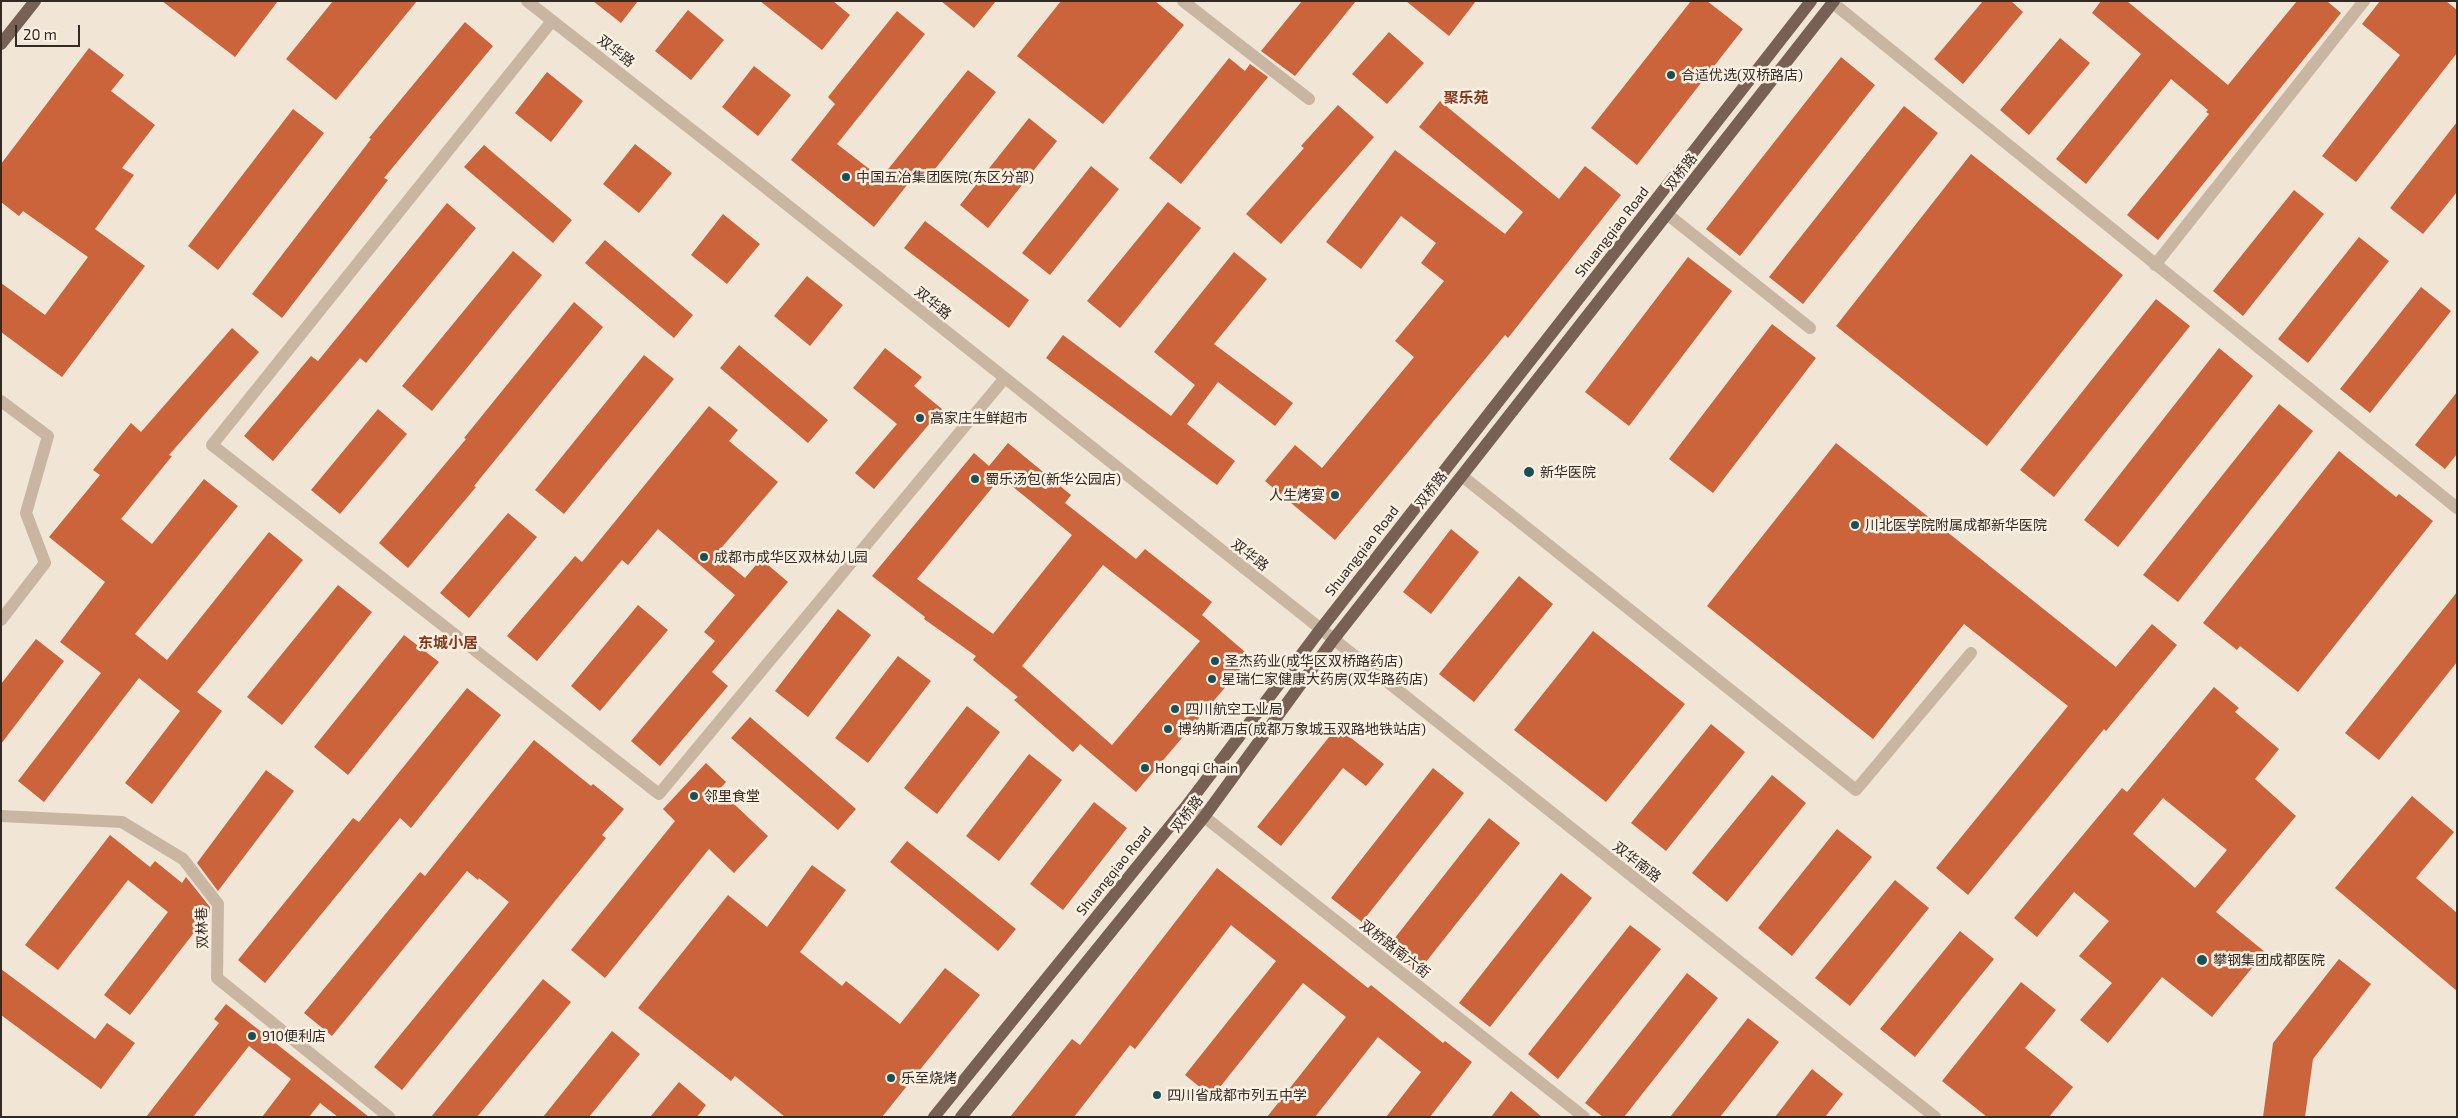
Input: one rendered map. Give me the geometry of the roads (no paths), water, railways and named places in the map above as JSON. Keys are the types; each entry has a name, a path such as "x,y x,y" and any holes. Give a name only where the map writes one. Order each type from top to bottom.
{"main road":[{"path":"1,44 35,1"},
{"name":"Shuangqiao Road","path":"934,1117 1188,804 1320,630 1811,1"},
{"name":"双桥路","path":"961,1117 1204,817 1333,640 1833,2"}],"street":[{"name":"双华路","path":"527,1 742,169 1320,630"},
{"path":"1183,1 1309,99"},
{"path":"2155,265 2364,1"},
{"path":"1833,2 2457,508"},
{"path":"552,21 212,445 659,794 1004,379"},
{"path":"1667,214 1810,328"},
{"path":"1,401 48,436 26,513 45,563 1,620"},
{"path":"1462,476 1856,790 1971,653"},
{"name":"双华南路","path":"1320,630 1935,1117"},
{"name":"双桥路南六街","path":"1188,804 1584,1117"},
{"name":"双林巷","path":"1,816 122,822 183,859 218,904 217,978 389,1117"}],"place":[{"name":"合适优选(双桥路店)","path":"1671,75"},
{"name":"中国五冶集团医院(东区分部)","path":"846,177"},
{"name":"高家庄生鲜超市","path":"920,418"},
{"name":"新华医院","path":"1529,472"},
{"name":"蜀乐汤包(新华公园店)","path":"975,479"},
{"name":"人生烤宴","path":"1335,495"},
{"name":"川北医学院附属成都新华医院","path":"1855,525"},
{"name":"成都市成华区双林幼儿园","path":"704,557"},
{"name":"圣杰药业(成华区双桥路药店)","path":"1215,661"},
{"name":"星瑞仁家健康大药房(双华路药店)","path":"1212,679"},
{"name":"四川航空工业局","path":"1175,709"},
{"name":"博纳斯酒店(成都万象城玉双路地铁站店)","path":"1168,729"},
{"name":"Hongqi Chain","path":"1145,768"},
{"name":"邻里食堂","path":"694,796"},
{"name":"攀钢集团成都医院","path":"2202,960"},
{"name":"910便利店","path":"252,1036"},
{"name":"乐至烧烤","path":"891,1078"},
{"name":"四川省成都市列五中学","path":"1157,1095"}],"district":[{"name":"聚乐苑","path":"1466,98"},
{"name":"东城小居","path":"448,643"}]}
